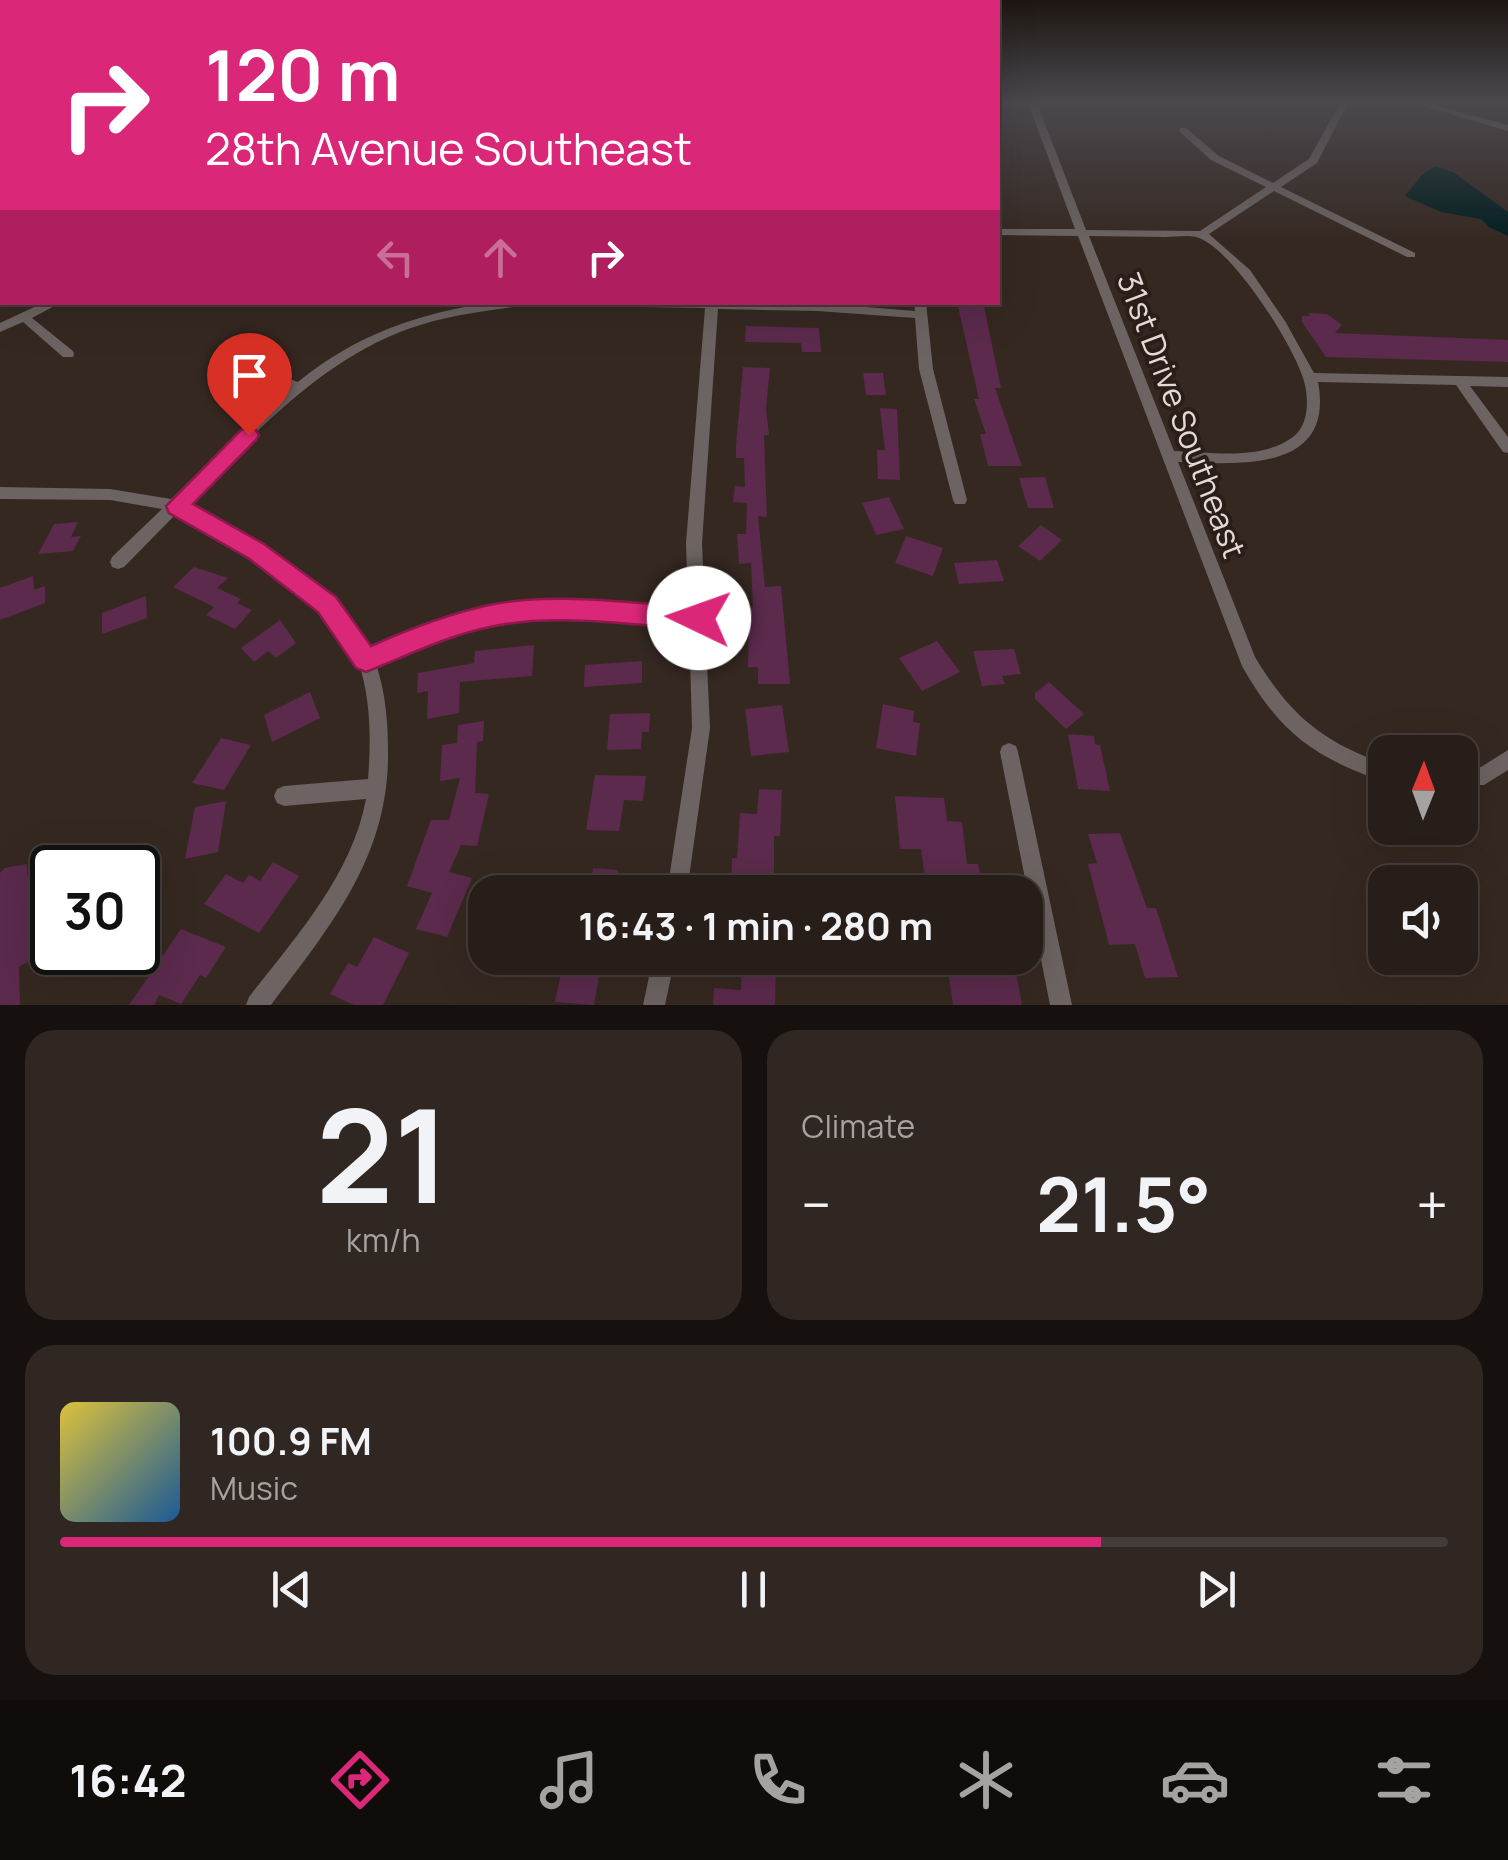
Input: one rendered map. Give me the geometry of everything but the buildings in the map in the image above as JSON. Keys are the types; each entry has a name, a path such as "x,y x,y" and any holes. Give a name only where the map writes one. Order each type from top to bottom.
{"street":[{"name":"31st Drive Southeast","path":"1050,150 1248,662 1266,695 1302,735 1348,762 1368,768"},
{"path":"1205,150 1412,255"},
{"path":"1000,232 1202,234 1276,189 1313,162 1319,150"},
{"path":"1170,456 1233,458 1272,452 1300,439 1311,423 1314,405 1310,377 1239,264 1202,234"},
{"path":"0,328 50,305"},
{"path":"118,562 297,388 344,354 419,321 505,305"},
{"path":"679,875 701,728 694,544 712,305"},
{"path":"764,305 921,309 926,369 960,500"},
{"path":"25,318 68,354"},
{"path":"242,367 297,388"},
{"path":"1310,377 1508,382"},
{"path":"1460,381 1508,448"},
{"path":"0,493 110,494 177,506 256,551 327,604 366,660 376,715 378,788 372,816 354,866 324,916 257,1005"},
{"path":"366,660 428,634 491,616 533,611 699,618"},
{"path":"1010,752 1061,1005"},
{"path":"1478,776 1508,759"},
{"path":"284,796 378,788"},
{"path":"654,1005 660,975"}],"water":[{"path":"1435,166 1453,172 1508,212 1508,236 1481,219 1441,212 1405,196"}],"route":[{"path":"249,435 177,506 256,551 327,604 366,660 428,634 491,616 533,611 699,618"}]}
